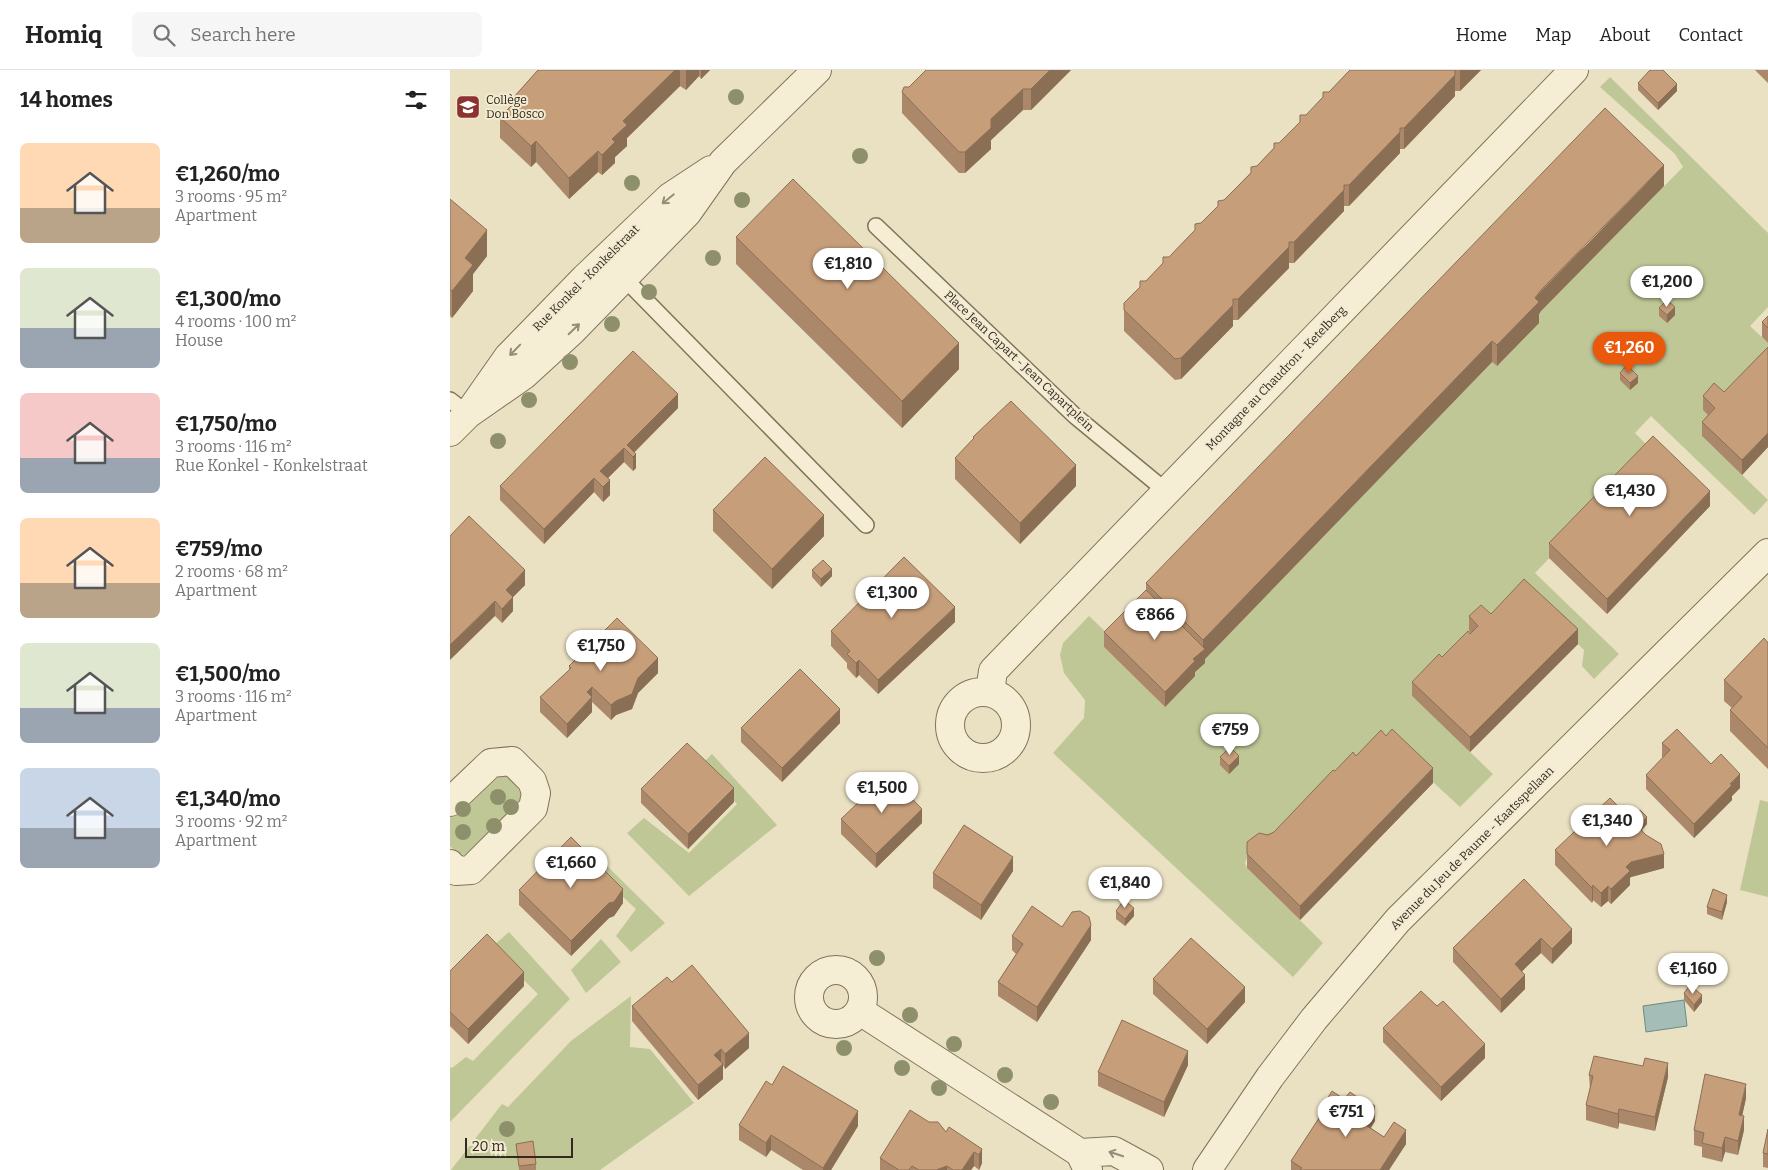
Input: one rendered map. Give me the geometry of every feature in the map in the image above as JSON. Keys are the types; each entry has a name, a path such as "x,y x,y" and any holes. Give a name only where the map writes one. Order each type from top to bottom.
{"street":[{"name":"Rue Konkel - Konkelstraat","path":"456,416 524,375 625,279 687,213 723,162 817,70"},
{"name":"Montagne au Chaudron - Ketelberg","path":"990,692 994,671 1574,70"},
{"name":"Rue Konkel - Konkelstraat","path":"456,416 508,357 604,258 670,196 723,162"},
{"name":"Avenue du Jeu de Paume - Kaatsspellaan","path":"1207,1170 1270,1077 1314,1019 1398,920 1768,553"},
{"path":"450,802 491,763 512,761 532,781 536,793 533,808 471,870 456,871 450,864"},
{"path":"860,1011 1084,1161 1114,1151 1148,1170"}],"lane":[{"name":"Place Jean Capart - Jean Capartplein","path":"876,226 1075,416 1166,491"},
{"path":"604,258 866,525"}],"green space":[{"path":"1610,77 1768,233 1768,307 1750,326 1768,343 1768,361 1702,436 1768,500 1754,515 1651,416 1635,433 1653,451 1535,573 1619,654 1594,679 1582,666 1584,650 1533,600 1478,640 1412,696 1493,774 1460,807 1392,744 1248,855 1245,863 1247,868 1323,943 1293,977 1053,753 1084,718 1085,700 1064,673 1060,655 1063,643 1089,616 1112,638 1104,647 1165,707 1203,661 1492,362 1497,366 1539,323 1535,319 1541,311 1683,167 1675,154 1600,87"},
{"path":"712,754 777,825 689,896 627,833 644,818 689,853 737,804 701,765"},
{"path":"505,774 514,781 519,789 521,808 488,843 473,853 462,855 450,846 450,818 490,777"},
{"path":"1760,800 1768,802 1768,897 1740,890"},
{"path":"605,864 665,923 631,952 616,936 636,909 596,872"},
{"path":"509,932 570,999 450,1122 450,1067 452,1068 466,1057 473,1061 538,994 491,948"},
{"path":"601,939 621,962 586,993 571,970"},
{"path":"631,996 630,1047 650,1049 694,1103 600,1170 451,1170 502,1104 508,1107 571,1041"}],"water":[{"path":"1684,1000 1687,1026 1646,1032 1643,1006"}],"building":[{"path":"538,70 675,70 623,121 627,125 612,139 615,142 602,155 598,151 569,178 536,141 531,146 500,117 516,101 513,98"},
{"path":"926,70 1050,70 1031,89 1023,89 991,119 991,128 965,152 959,152 902,92 904,87 909,87"},
{"path":"1350,70 1455,70 1455,75 1404,128 1400,128 1400,132 1349,185 1344,185 1344,190 1294,242 1289,242 1289,247 1238,299 1233,299 1233,305 1181,358 1175,359 1124,310 1124,303 1140,287 1140,281 1146,281 1163,263 1163,257 1169,257 1195,230 1195,224 1201,223 1218,206 1218,201 1224,200 1251,173 1251,167 1257,166 1274,148 1274,143 1279,143 1300,122 1300,115 1306,115 1323,97 1323,92 1329,92"},
{"path":"1650,70 1663,70 1677,84 1658,103 1638,83"},
{"path":"1605,108 1664,165 1541,290 1535,298 1539,302 1497,345 1492,341 1203,640 1146,583"},
{"path":"793,179 959,343 902,401 736,237"},
{"path":"450,199 487,230 465,258 473,265 452,291 450,290"},
{"path":"1667,300 1675,307 1667,315 1659,308"},
{"path":"1768,316 1768,328 1762,322"},
{"path":"1768,347 1768,433 1742,460 1702,422 1715,408 1703,396 1714,383 1724,392"},
{"path":"633,351 678,394 627,445 636,454 633,457 624,448 600,471 610,480 603,487 594,478 544,529 500,486"},
{"path":"1627,365 1638,376 1630,383 1620,373"},
{"path":"1011,401 1076,465 1020,523 955,458 973,437"},
{"path":"1653,436 1710,491 1607,599 1549,543"},
{"path":"765,457 824,515 772,569 713,510"},
{"path":"469,516 525,570 506,590 513,597 502,609 495,601 450,645 450,536"},
{"path":"904,557 955,607 878,680 859,660 856,663 847,654 850,651 831,631"},
{"path":"823,560 832,569 821,579 812,570"},
{"path":"1524,579 1578,629 1470,737 1412,682 1439,654 1442,657 1468,631 1470,634 1478,626 1469,616 1481,605 1491,614"},
{"path":"1146,590 1205,649 1193,659 1195,661 1165,692 1104,632"},
{"path":"617,618 658,658 638,678 632,694 611,705 592,687 587,692 592,697 567,724 540,697 571,668 569,666"},
{"path":"1764,638 1768,643 1768,748 1730,710 1742,697 1724,680"},
{"path":"800,669 840,709 782,768 741,728"},
{"path":"1392,729 1433,768 1300,906 1247,854 1247,842 1259,833 1268,835 1274,832 1333,770 1335,771 1353,752 1356,756 1381,730 1386,736"},
{"path":"1677,729 1711,764 1721,754 1740,774 1730,784 1732,785 1694,824 1646,775 1670,750 1662,743"},
{"path":"687,743 734,788 688,834 641,789"},
{"path":"1230,747 1239,756 1229,766 1220,757"},
{"path":"888,774 922,809 876,854 841,819"},
{"path":"1610,798 1646,835 1661,844 1664,854 1631,862 1626,867 1630,871 1611,889 1608,886 1601,893 1593,885 1592,888 1555,850"},
{"path":"1640,810 1647,817 1640,824 1632,817"},
{"path":"964,825 1013,857 981,905 933,873"},
{"path":"571,837 623,889 614,902 609,903 571,941 519,890"},
{"path":"1524,879 1572,929 1552,949 1541,938 1515,964 1525,975 1501,999 1453,948"},
{"path":"1713,889 1727,895 1722,912 1707,907"},
{"path":"1124,900 1134,908 1125,919 1116,911"},
{"path":"1032,906 1062,927 1072,912 1080,911 1089,917 1091,925 1037,1007 998,982 1023,944 1012,936"},
{"path":"487,934 524,972 468,1029 450,1012 450,971"},
{"path":"1191,938 1245,987 1207,1029 1153,979"},
{"path":"692,965 749,1033 725,1054 721,1049 714,1055 723,1064 698,1085 632,1006 667,977 672,982"},
{"path":"1690,985 1702,995 1694,1005 1684,993"},
{"path":"1421,991 1437,1006 1443,1001 1485,1044 1441,1087 1383,1028"},
{"path":"1122,1020 1188,1051 1164,1102 1098,1072"},
{"path":"1594,1056 1643,1066 1645,1058 1668,1063 1655,1117 1619,1109 1618,1114 1586,1105 1593,1076 1589,1075"},
{"path":"783,1066 858,1111 823,1168 771,1135 766,1143 739,1125 766,1081 772,1085"},
{"path":"1705,1074 1746,1084 1739,1115 1744,1116 1738,1141 1725,1137 1722,1148 1702,1143 1704,1133 1694,1130"},
{"path":"1332,1091 1344,1099 1350,1092 1363,1101 1364,1099 1375,1106 1364,1124 1384,1137 1394,1122 1406,1130 1380,1170 1300,1170 1302,1168 1291,1161 1321,1115 1318,1113"},
{"path":"910,1110 929,1122 938,1122 946,1132 949,1127 982,1149 979,1155 974,1152 962,1170 953,1170 947,1166 936,1170 919,1170 912,1166 909,1170 899,1170 880,1158"},
{"path":"1768,1129 1768,1154 1763,1153"},
{"path":"533,1141 536,1164 519,1166 516,1144"}],"place":[{"name":"Collège Don Bosco","path":"468,107"}]}
